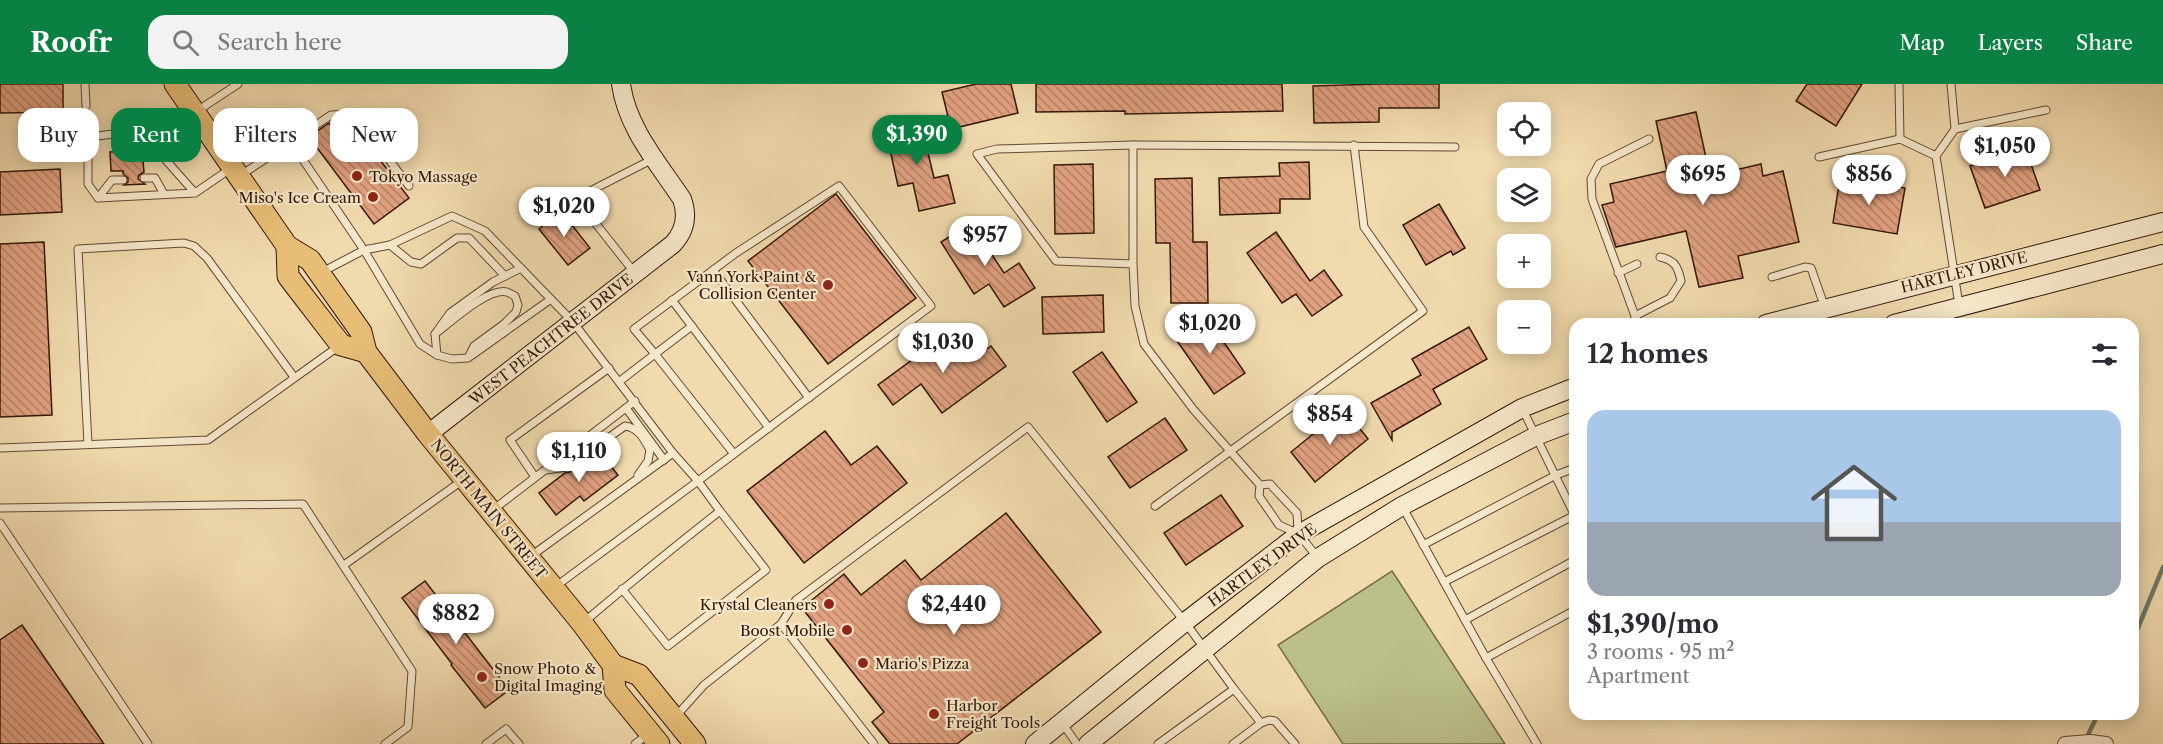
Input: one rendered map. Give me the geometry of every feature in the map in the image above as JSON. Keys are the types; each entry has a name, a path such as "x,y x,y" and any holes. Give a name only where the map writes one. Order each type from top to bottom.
{"main road":[{"name":"NORTH MAIN STREET","path":"175,84 192,108"},
{"name":"NORTH MAIN STREET","path":"201,122 287,246 310,260 320,273 361,332 366,352 428,434 582,623 613,665 615,690 646,736"},
{"path":"287,246 288,276 341,345 366,352"},
{"path":"288,276 308,279 320,273"},
{"path":"341,345 350,334 356,331 361,332"},
{"path":"613,665 639,675 695,744"},
{"path":"646,736 657,724 674,718"}],"street":[{"path":"621,84 627,112 636,131 655,158"},
{"name":"WEST PEACHTREE DRIVE","path":"428,434 679,238 685,223 685,207 655,158"},
{"name":"HARTLEY DRIVE","path":"1788,318 2160,223"},
{"path":"1917,318 2163,254"},
{"name":"HARTLEY DRIVE","path":"1035,744 1185,622 1299,534 1522,408 1569,389"},
{"name":"HARTLEY DRIVE","path":"1088,744 1318,558 1402,506 1536,436 1569,423"},
{"path":"2065,744 2106,744"}],"lane":[{"path":"85,84 86,106"},
{"path":"201,109 238,84"},
{"path":"1899,84 1900,139"},
{"path":"1951,84 1955,129 1936,156 1960,307"},
{"path":"1955,129 2046,110"},
{"path":"318,124 331,115 348,114 377,144 408,186"},
{"path":"98,198 88,184 88,137 140,131 195,193"},
{"path":"1648,139 1599,164 1591,179 1592,199 1635,316 1670,298 1681,281 1678,268 1670,259 1660,257"},
{"path":"1819,157 1900,139 1936,156"},
{"path":"1133,145 1132,264 1135,306 1144,344 1193,409 1260,485 1260,496 1279,525 1299,534 1318,558"},
{"path":"1132,264 1056,261 977,154 997,149 1133,145 1455,147"},
{"path":"1155,506 1423,311 1364,227 1354,145"},
{"path":"636,273 589,215 585,199 592,190 655,158"},
{"path":"98,198 195,193 254,162"},
{"path":"305,162 364,250 420,344 437,355 452,359 468,358 551,299"},
{"path":"144,178 155,178 164,194"},
{"path":"98,198 112,180 123,180"},
{"path":"553,589 770,428 931,306 839,186 713,270 634,329 734,454"},
{"path":"320,273 364,250 390,245 452,216 485,231 573,322 766,570 668,646 622,589"},
{"path":"390,245 411,261 421,264 457,238 469,238 505,276"},
{"path":"87,444 78,249 184,243 194,246 207,258 294,377"},
{"path":"1618,273 1637,264"},
{"path":"1772,277 1805,267 1811,268 1825,308"},
{"path":"437,355 435,334 450,313 520,268"},
{"path":"713,270 809,398"},
{"path":"435,334 492,294 506,291 515,297 518,305 516,312 474,346 468,358"},
{"path":"672,300 770,428"},
{"path":"620,381 692,326"},
{"path":"0,448 208,440 341,345"},
{"path":"535,477 510,440 609,368"},
{"path":"491,512 635,401"},
{"path":"626,408 664,460"},
{"path":"1522,408 1569,502"},
{"path":"545,470 567,467 625,426 638,431 650,450 648,461 633,482"},
{"path":"674,718 704,685 781,624 795,600 1028,427 1185,622 1261,723"},
{"path":"528,557 674,453"},
{"path":"1423,545 1569,470"},
{"path":"344,565 465,479"},
{"path":"1260,485 1270,484 1297,513 1299,534"},
{"path":"0,508 303,504 412,671 408,728 385,744"},
{"path":"1402,506 1486,658 1537,744"},
{"path":"582,623 720,511"},
{"path":"1444,582 1569,518"},
{"path":"0,523 148,744"},
{"path":"1465,620 1569,563"},
{"path":"1486,658 1569,613"},
{"path":"781,624 874,744"},
{"path":"1158,744 1234,689"},
{"path":"1233,744 1261,723 1269,720 1275,721 1295,744"},
{"path":"1061,721 1077,744"},
{"path":"486,744 506,729 519,744"}],"green space":[{"path":"1392,571 1505,744 1343,744 1278,645"}],"building":[{"path":"0,84 63,84 63,108 18,108 18,113 0,113"},
{"path":"976,84 1011,84 1018,113 951,129 942,92"},
{"path":"1036,84 1282,84 1283,111 1125,114 1125,111 1036,112"},
{"path":"1439,84 1439,108 1379,108 1379,122 1314,123 1313,86"},
{"path":"1807,84 1862,84 1836,126 1796,101"},
{"path":"1696,112 1710,176 1761,164 1763,176 1783,171 1799,242 1738,256 1743,278 1699,287 1686,231 1616,247 1602,205 1614,202 1610,184 1667,171 1656,121"},
{"path":"920,119 934,178 948,175 955,203 919,211 913,183 898,186 885,127"},
{"path":"330,124 330,162 382,162 409,198 374,224 318,149 318,131"},
{"path":"2025,147 2040,190 1985,208 1970,166"},
{"path":"110,152 111,162 143,162 144,172 139,175 138,179 145,184 124,185 128,182 128,178 123,171 111,171"},
{"path":"1309,162 1310,199 1280,199 1280,213 1220,215 1219,178 1280,176 1279,163"},
{"path":"1093,164 1094,233 1055,234 1054,165"},
{"path":"60,169 62,212 0,215 0,172"},
{"path":"1192,178 1193,242 1207,242 1208,303 1171,303 1170,243 1156,243 1155,179"},
{"path":"1840,178 1905,188 1897,234 1833,223"},
{"path":"836,194 916,298 828,364 748,261"},
{"path":"1439,204 1465,248 1453,255 1451,251 1426,265 1403,225"},
{"path":"561,211 590,248 568,265 539,229"},
{"path":"971,223 1004,273 1019,263 1035,288 1004,307 989,284 974,294 941,242"},
{"path":"1276,232 1310,281 1324,270 1342,295 1312,316 1296,294 1282,303 1247,253"},
{"path":"44,242 52,415 0,417 0,244"},
{"path":"1103,295 1104,332 1043,334 1042,297"},
{"path":"1206,316 1245,373 1214,394 1175,338"},
{"path":"1469,327 1487,359 1433,389 1441,404 1392,432 1392,440 1371,403 1421,375 1412,359"},
{"path":"950,332 971,361 991,346 1006,366 942,413 921,384 893,405 878,385"},
{"path":"1102,352 1137,402 1107,422 1073,372"},
{"path":"1344,409 1368,439 1315,482 1291,452"},
{"path":"1165,418 1187,450 1130,488 1108,457"},
{"path":"825,431 851,465 877,446 907,483 804,563 747,491"},
{"path":"599,451 618,475 584,501 580,496 556,515 539,493"},
{"path":"1221,495 1243,526 1186,565 1164,533"},
{"path":"1006,513 1101,632 957,744 890,744 872,722 884,712 802,608 844,574 861,595 905,560 921,580"},
{"path":"425,581 509,690 485,708 402,598"},
{"path":"22,625 104,744 0,744 0,640"}],"waterway":[{"path":"2139,625 2163,567"},
{"path":"2086,739 2095,720"}],"place":[{"name":"Tokyo Massage","path":"357,176"},
{"name":"Miso's Ice Cream","path":"373,197"},
{"name":"Vann York Paint & Collision Center","path":"828,285"},
{"name":"Krystal Cleaners","path":"829,604"},
{"name":"Boost Mobile","path":"847,630"},
{"name":"Mario's Pizza","path":"863,663"},
{"name":"Snow Photo & Digital Imaging","path":"482,677"},
{"name":"Harbor Freight Tools","path":"934,714"}]}
